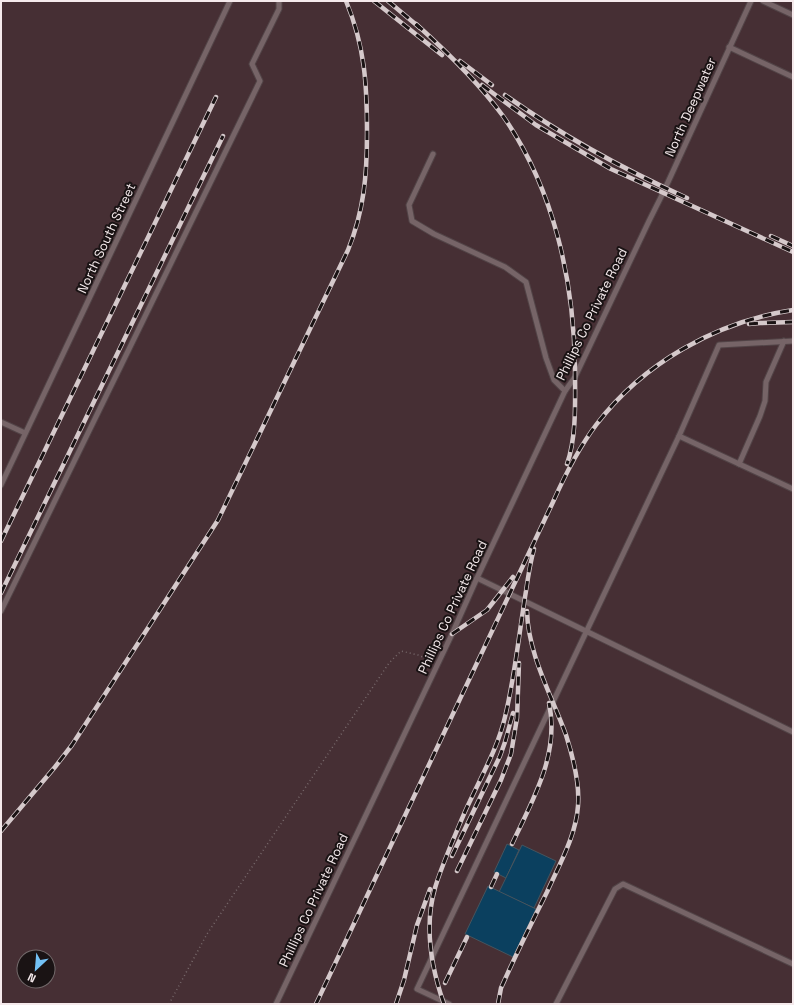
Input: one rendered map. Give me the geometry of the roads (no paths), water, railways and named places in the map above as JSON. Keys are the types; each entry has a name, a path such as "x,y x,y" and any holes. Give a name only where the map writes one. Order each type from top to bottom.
{"lane":[{"name":"North South Street","path":"1,485 230,1"},
{"path":"1,611 260,81 252,64 279,9 279,1"},
{"name":"North Deepwater","path":"649,221 751,1"},
{"path":"763,1 793,15"},
{"path":"729,48 793,77"},
{"path":"433,154 409,205 412,221 434,234 505,267 526,282 546,358 554,380 565,390"},
{"name":"Phillips Co Private Road","path":"276,1004 438,664 565,390 575,376 649,221"},
{"path":"739,464 760,416 765,401 766,382 784,341"},
{"path":"449,1004 417,989 679,436 719,345 793,341"},
{"path":"1,422 26,433"},
{"path":"679,436 793,489"},
{"path":"477,578 793,732"},
{"path":"556,1004 615,888 623,884 793,964"}],"railway":[{"path":"1,831 72,745 218,520 348,250 358,221 364,193 367,148 367,115 364,66 357,34 346,1"},
{"path":"374,1 442,55"},
{"path":"388,1 420,28"},
{"path":"416,24 462,68 503,116 521,144 536,174 548,205 558,237 565,269 574,335 575,417 567,464"},
{"path":"460,61 492,85"},
{"path":"482,85 536,125 611,169 793,252"},
{"path":"505,95 549,125 593,151 687,198"},
{"path":"1,541 216,97"},
{"path":"1,593 223,136"},
{"path":"771,236 793,246"},
{"path":"316,1004 562,482 589,434 615,403 636,383 683,349 709,335 736,324 793,310"},
{"path":"749,324 793,322"},
{"path":"444,1004 439,990 430,946 430,917 432,902 435,888 446,857 502,728 512,686 528,575 534,549"},
{"path":"452,634 487,610 513,577"},
{"path":"498,1004 501,988 566,850 574,828 578,806 577,779 571,752 566,735 541,674 531,643 527,611"},
{"path":"457,871 501,780 511,754 517,718 519,663"},
{"path":"512,844 536,793 548,758 551,740 549,703"},
{"path":"452,856 500,756 513,713"},
{"path":"491,887 497,874"},
{"path":"396,1004 404,980 417,925 430,889"},
{"path":"445,983 467,937"}]}
